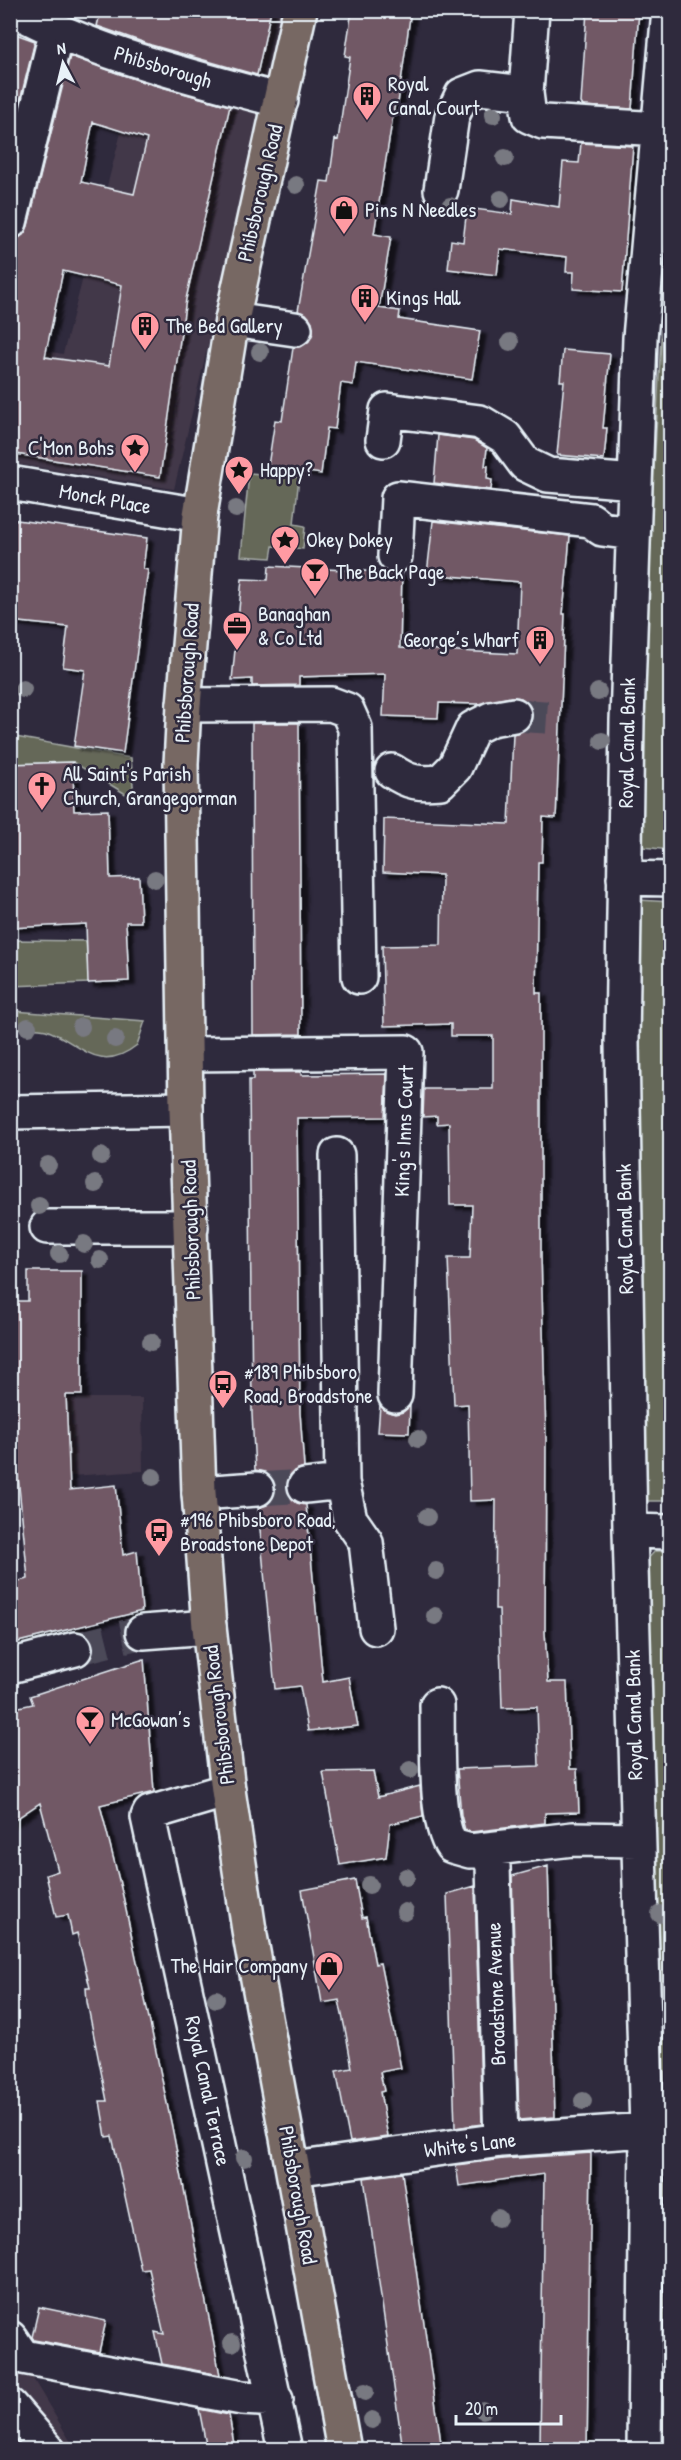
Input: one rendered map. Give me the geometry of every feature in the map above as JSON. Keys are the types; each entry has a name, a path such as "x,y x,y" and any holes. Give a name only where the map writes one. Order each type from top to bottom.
{"main road":[{"name":"Phibsborough Road","path":"300,10 231,320 200,515 181,764 186,1109 199,1493 209,1627 228,1790 249,1930 344,2450"}],"street":[{"name":"Phibsborough","path":"15,10 56,33 163,69 281,101"},
{"path":"532,10 526,93 529,116 543,122 660,129"},
{"name":"Royal Canal Bank","path":"644,2450 659,2257 647,2130 638,1840 622,1043 624,878 640,338 669,10"},
{"path":"10,222 56,33"},
{"path":"441,190 452,116 462,95 480,88 526,93"},
{"path":"231,320 295,329"},
{"path":"383,440 387,410 480,422 505,437 525,464 548,475 635,482"},
{"name":"Monck Place","path":"10,483 200,515"},
{"path":"395,556 398,498 591,520 602,529 633,533"},
{"path":"184,705 331,704 347,710 355,728 359,977"},
{"path":"393,771 407,781 440,782 455,767 473,728 491,719 514,715"},
{"path":"624,878 670,879"},
{"name":"King's Inns Court","path":"186,1054 406,1052 395,1395"},
{"path":"11,1112 186,1109"},
{"path":"337,1155 342,1482 350,1519 366,1542 376,1628"},
{"path":"47,1227 191,1227"},
{"path":"305,1486 342,1482"},
{"path":"199,1493 256,1489"},
{"path":"630,1531 670,1532"},
{"path":"143,1632 209,1627"},
{"path":"10,1666 75,1648"},
{"path":"437,1705 441,1809 446,1838 452,1846 470,1851 573,1839 638,1840"},
{"name":"Royal Canal Terrace","path":"228,1790 150,1813 148,1817 285,2450"},
{"name":"Broadstone Avenue","path":"486,1849 492,1866 501,2140"},
{"name":"White's Lane","path":"294,2169 501,2140 647,2130"},
{"path":"10,2338 22,2357 233,2397 276,2400"},
{"path":"10,2406 48,2450"}],"shaded area":[{"path":"97,11 284,11 271,78 174,489 11,463 10,345 63,354 138,68 105,42 94,25"},
{"path":"11,1398 142,1398 143,1471 57,1477 56,1467 11,1471"},
{"path":"10,2344 26,2367 75,2449 11,2449"}],"green space":[{"path":"670,210 670,850 634,846"},
{"path":"249,473 299,477 294,524 305,526 303,549 273,546 271,558 241,556"},
{"path":"10,736 131,758 134,799 73,762 11,764"},
{"path":"639,900 670,902 670,1501 641,1501"},
{"path":"10,940 86,941 89,983 11,986"},
{"path":"14,1011 145,1021 137,1045 123,1054 100,1057 46,1030 17,1028"},
{"path":"655,1551 670,1551 670,2164 668,2170 670,2239 656,2214 644,1563"},
{"path":"656,2271 670,2283 670,2449 661,2449"}],"building":[{"path":"101,10 271,10 257,75 151,45 97,26"},
{"path":"352,10 411,10 398,103 395,103 374,234 391,237 379,308 400,311 399,319 480,331 472,379 356,362 353,385 341,383 335,429 327,428 321,474 268,466 275,420 282,421 293,348 309,341 313,332 312,322 306,314 298,311 321,181 329,182 335,139 338,140 350,57 345,56"},
{"path":"587,10 639,10 632,109 583,106 581,103"},
{"path":"10,32 35,41 10,141"},
{"path":"70,56 140,81 230,106 186,299 160,477 10,453 10,240 23,235 28,226","holes":["93,122 147,139 134,194 81,182","63,271 122,285 109,366 45,357"]},
{"path":"581,143 633,146 622,292 573,289 574,272 566,272 567,257 500,249 497,275 448,269 451,240 463,242 467,208 512,214 513,199 559,207 563,162 579,163"},
{"path":"563,350 610,354 603,428 607,428 604,459 557,455 564,381 560,381"},
{"path":"438,435 474,440 487,448 485,466 488,466 487,479 492,480 491,490 434,483"},
{"path":"10,519 147,538 143,569 148,570 123,753 74,746 85,670 63,667 68,627 10,621"},
{"path":"433,521 570,536 563,614 565,614 556,818 543,817 542,862 538,862 536,993 541,993 541,1255 546,1439 545,1632 548,1682 567,1682 570,1769 577,1769 579,1812 545,1813 545,1823 471,1832 465,1830 461,1815 457,1769 539,1766 537,1707 502,1708 499,1609 495,1609 496,1500 470,1501 468,1404 454,1405 448,1258 470,1258 472,1205 450,1205 449,1123 437,1124 437,1116 423,1117 424,1089 493,1089 493,1036 451,1036 451,1024 384,1026 382,946 441,945 442,875 383,872 384,819 509,824 513,734 526,729 532,721 532,711 528,703 521,698 511,697 478,704 439,703 438,718 383,716 385,674 299,677 299,685 252,686 252,679 232,680 242,579 268,580 269,566 402,573 400,648 517,654 520,582 427,574"},
{"path":"252,723 299,723 301,1034 253,1035"},
{"path":"73,762 74,811 108,810 110,878 139,877 141,922 126,922 129,981 88,983 86,924 10,928 10,764"},
{"path":"253,1072 301,1072 301,1075 387,1074 385,1117 297,1118 300,1413 304,1467 294,1471 288,1478 286,1487 290,1497 297,1503 306,1505 323,1682 349,1677 358,1726 308,1731 300,1686 275,1689 258,1508 267,1505 274,1498 276,1487 273,1479 266,1472 255,1470 252,1414 249,1080 253,1080"},
{"path":"28,1271 82,1271 82,1395 66,1395 70,1490 116,1485 123,1555 137,1551 142,1611 10,1644 10,1583 28,1579 17,1466 10,1466 10,1301 28,1301"},
{"path":"380,1405 386,1411 395,1414 403,1412 410,1406 409,1433 378,1432"},
{"path":"144,1659 154,1792 100,1805 123,1896 172,2127 220,2375 162,2364 155,2332 164,2334 149,2269 141,2270 112,2136 106,2137 100,2101 107,2101 87,2002 86,1988 90,1988 77,1933 72,1935 68,1915 56,1917 46,1875 58,1871 40,1803 10,1823 10,1709 33,1704 30,1696"},
{"path":"373,1771 378,1797 420,1786 423,1816 390,1824 386,1857 340,1865 323,1772"},
{"path":"548,1866 555,2117 519,2120 512,1876"},
{"path":"355,1880 362,1918 366,1917 375,1964 380,1963 401,2068 380,2072 384,2091 380,2092 388,2137 350,2142 336,2071 352,2068 346,2034 339,2000 322,2003 302,1890"},
{"path":"475,1886 482,2124 455,2128 447,1894"},
{"path":"591,2153 587,2450 545,2450 545,2446 540,2446 544,2174 459,2186 456,2165 503,2159"},
{"path":"402,2173 442,2450 403,2450 364,2178"},
{"path":"39,2307 106,2321 99,2352 34,2340 32,2337"},
{"path":"199,2409 229,2415 235,2450 207,2450"}],"tunnel":[{"path":"514,715 560,718"},
{"path":"257,1489 305,1486"},
{"path":"75,1649 143,1632"}],"place":[{"name":"Royal Canal Court","path":"367,122"},
{"name":"Pins N Needles","path":"344,236"},
{"name":"Kings Hall","path":"365,324"},
{"name":"The Bed Gallery","path":"145,352"},
{"name":"C'Mon Bohs","path":"135,474"},
{"name":"Happy?","path":"239,496"},
{"name":"Okey Dokey","path":"285,566"},
{"name":"The Back Page","path":"315,598"},
{"name":"Banaghan & Co Ltd","path":"237,652"},
{"name":"George’s Wharf","path":"540,666"},
{"name":"All Saint's Parish Church, Grangegorman","path":"42,812"},
{"name":"#189 Phibsboro Road, Broadstone","path":"223,1410"},
{"name":"#196 Phibsboro Road, Broadstone Depot","path":"159,1558"},
{"name":"McGowan’s","path":"90,1746"},
{"name":"The Hair Company","path":"329,1992"}]}
